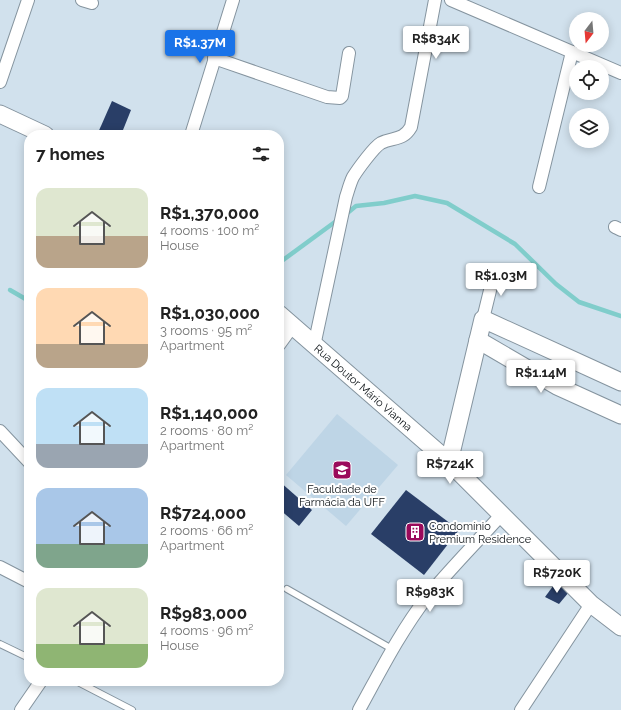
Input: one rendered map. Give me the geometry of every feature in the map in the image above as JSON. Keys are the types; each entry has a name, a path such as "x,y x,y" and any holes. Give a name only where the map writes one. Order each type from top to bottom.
{"main road":[{"path":"0,114 34,130"},
{"name":"Rua Doutor Mário Vianna","path":"284,319 449,462 591,604 621,627"},
{"path":"449,462 483,319 621,382"},
{"path":"478,340 557,386 621,415"}],"street":[{"path":"0,82 28,0"},
{"path":"192,130 233,0"},
{"path":"314,346 346,198 353,178 377,146 403,136 408,133 411,127 434,0"},
{"path":"451,0 569,51"},
{"path":"539,187 572,52 621,73"},
{"path":"214,58 327,97 337,99 342,96 349,53"},
{"path":"483,319 496,270"},
{"path":"284,338 292,326"},
{"path":"0,431 24,457"},
{"path":"358,710 392,649 427,597 501,515"},
{"path":"0,567 24,579"},
{"path":"521,710 591,604"},
{"path":"21,710 38,686"}],"lane":[{"path":"287,590 392,649"},
{"path":"0,644 24,656"},
{"path":"86,686 132,710"}],"shaded area":[{"name":"Faculdade de Farmácia da UFF","path":"337,414 398,465 346,526 286,475"}],"building":[{"path":"112,101 131,110 123,130 99,130"},
{"path":"284,485 312,510 299,526 284,513"},
{"name":"Condomínio Premium Residence","path":"406,490 459,530 424,575 371,534"},
{"path":"556,582 569,592 559,604 545,597"}],"waterway":[{"path":"345,215 356,206 384,203 415,196 447,203 515,244 556,284 579,302 621,316"},
{"path":"284,259 339,219"},
{"path":"10,290 24,298"}],"place":[{"name":"Faculdade de Farmácia da UFF","path":"342,470"},
{"name":"Condomínio Premium Residence","path":"415,532"}]}
